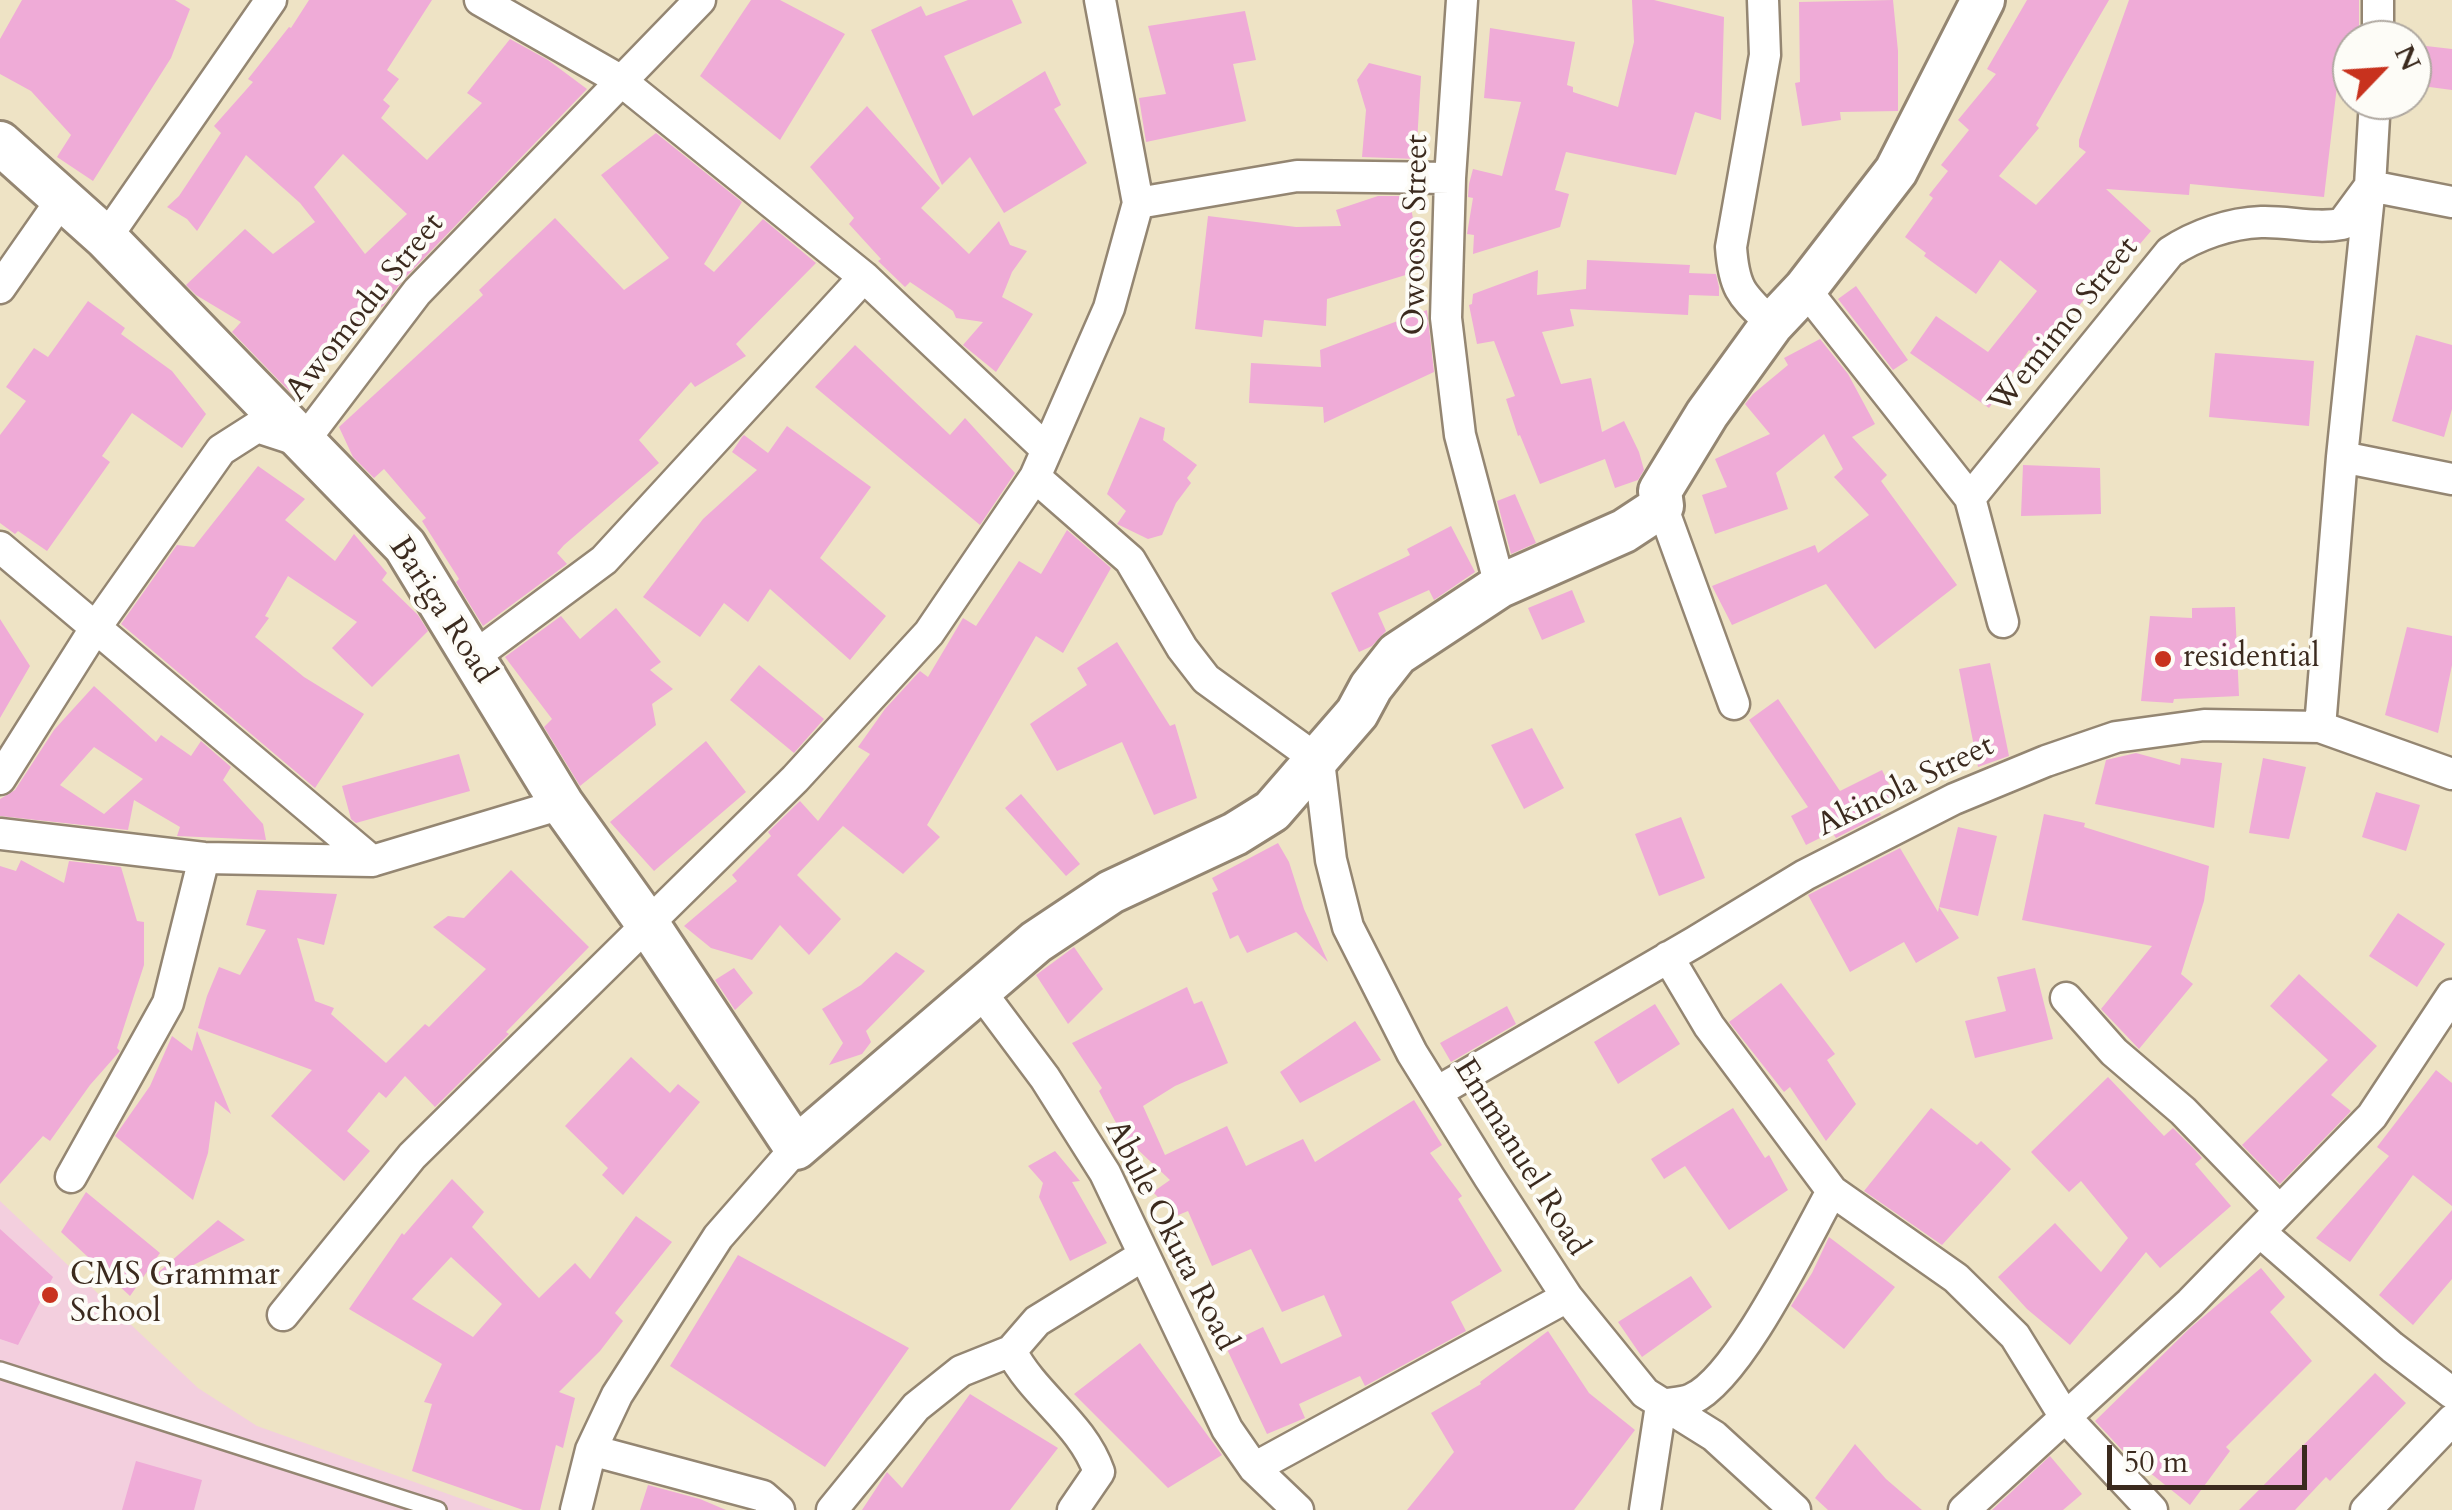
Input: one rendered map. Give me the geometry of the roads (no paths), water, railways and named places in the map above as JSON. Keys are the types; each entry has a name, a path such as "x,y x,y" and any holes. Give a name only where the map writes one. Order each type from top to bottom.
{"street":[{"path":"106,238 271,0"},
{"path":"480,0 620,80 864,276 1130,560 1182,648 1206,679 1319,761"},
{"name":"Awomodu Street","path":"0,779 96,627 221,450 257,426 302,442 417,292 700,0"},
{"path":"282,1315 412,1156 795,779 929,632 1040,463 1110,308 1138,203 1100,0"},
{"name":"Owooso Street","path":"1462,0 1450,178 1446,318 1458,416 1500,586"},
{"path":"1763,0 1764,55 1731,247 1733,270 1742,295 1772,324"},
{"path":"1734,704 1662,506 1660,491 1772,324 1896,171 1983,0"},
{"path":"2320,727 2374,120"},
{"name":"Bariga Road","path":"0,143 106,238 405,546 562,804 647,923 796,1148"},
{"path":"1138,203 1297,176 1450,178"},
{"path":"2370,186 2452,202"},
{"name":"Wemimo Street","path":"1970,498 2170,252 2210,232 2260,222 2315,227 2342,224 2370,186"},
{"path":"0,288 62,199"},
{"path":"472,658 604,560 864,276"},
{"path":"1804,289 1970,498 2003,622"},
{"path":"2342,456 2452,478"},
{"path":"576,1510 591,1450 617,1395 718,1237 796,1148 1036,942 1111,892 1236,834 1272,811 1319,761 1397,654 1500,586 1624,531 1662,506"},
{"path":"0,547 372,861"},
{"name":"Akinola Street","path":"1436,1092 1805,875 1954,799 2116,737 2204,725 2320,727 2452,774"},
{"name":"Emmanuel Road","path":"1319,761 1332,860 1348,927 1378,990 1436,1092 1566,1297 1645,1393 1714,1436 1795,1510"},
{"path":"0,834 204,858 372,861 562,804"},
{"path":"71,1177 168,1003 204,858"},
{"path":"1668,957 1709,1026 1832,1191 1904,1239 1968,1290 2016,1336 2065,1417 2152,1510"},
{"name":"Abule Okuta Road","path":"980,991 1046,1078 1105,1172 1227,1429 1254,1468 1298,1510"},
{"path":"1964,1510 2190,1304 2372,1116 2441,1035 2452,995"},
{"path":"2066,998 2114,1052 2183,1112 2269,1221 2392,1347 2452,1393"},
{"path":"1645,1510 1662,1406 1693,1399 1720,1376 1764,1315 1832,1191"},
{"path":"832,1510 916,1408 961,1371 1012,1351 1038,1321 1144,1255"},
{"path":"1254,1468 1566,1297"},
{"path":"1012,1351 1022,1372 1090,1446 1099,1472 1073,1510"},
{"path":"2366,1510 2452,1420"},
{"path":"591,1450 764,1496 778,1510"}],"lane":[{"path":"0,1370 438,1510"}],"place":[{"name":"residential","path":"2163,659"},
{"name":"CMS Grammar School","path":"50,1295"}]}
